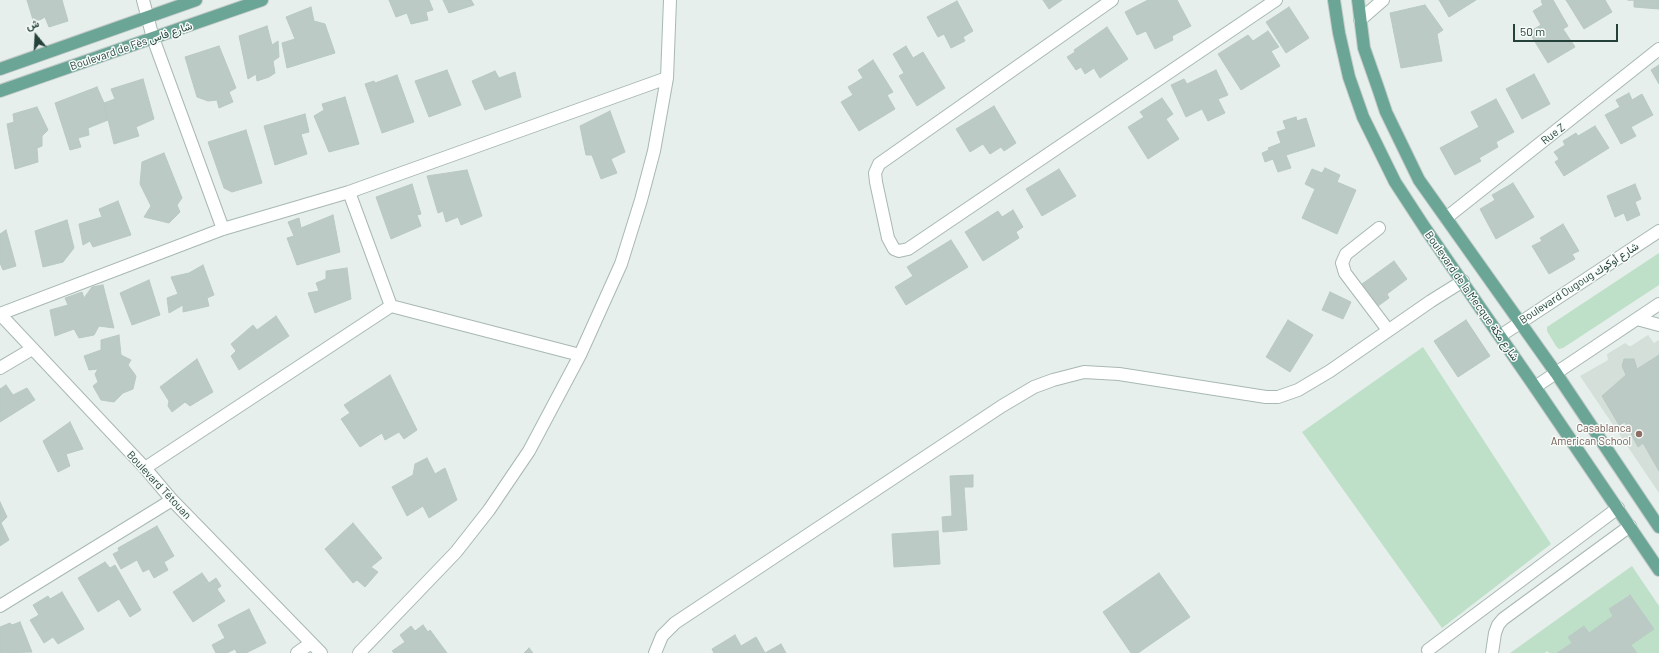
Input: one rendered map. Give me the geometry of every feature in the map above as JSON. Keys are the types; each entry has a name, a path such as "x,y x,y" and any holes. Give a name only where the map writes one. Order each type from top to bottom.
{"main road":[{"name":"Boulevard de Fès شارع فاس","path":"0,69 196,0"},
{"name":"Boulevard de Fès شارع فاس","path":"0,91 262,0"},
{"name":"Boulevard de la Mecque شارع مكة","path":"1334,0 1339,33 1349,77 1363,117 1377,149 1399,189 1536,387 1659,570"},
{"path":"1358,0 1364,48 1386,112 1419,180 1556,373 1659,528"}],"street":[{"path":"143,0 153,38 223,229"},
{"path":"359,653 456,552 489,510 529,451 580,355 621,264 654,151 667,78 670,0"},
{"path":"1112,0 879,164 875,173 876,182 888,238 894,249 899,251 908,249 1276,0"},
{"path":"1360,20 1383,0"},
{"name":"Rue Z","path":"1446,218 1659,49"},
{"path":"0,314 223,229 349,192 667,78"},
{"path":"349,192 391,306"},
{"path":"1379,228 1346,254 1342,263 1345,273 1388,330"},
{"name":"Boulevard Ougoug شارع أوكوك","path":"1500,336 1659,231"},
{"path":"655,653 662,636 675,623 1002,406 1034,387 1053,380 1084,372 1119,374 1266,397 1278,397 1298,390 1330,371 1388,330 1463,281"},
{"path":"1536,387 1659,304"},
{"path":"145,468 391,306 580,355"},
{"name":"Boulevard Tétouan","path":"0,314 145,468 172,500 321,653"},
{"path":"1637,319 1659,326"},
{"path":"0,368 32,349"},
{"path":"0,606 172,500"},
{"path":"1428,650 1618,508"},
{"path":"1492,653 1495,633 1498,625 1503,619 1630,526"},
{"path":"297,653 311,643"}],"shaded area":[{"name":"Casablanca American School","path":"1648,335 1654,343 1659,340 1659,493 1580,376 1608,360 1607,354 1625,343 1631,346"}],"green space":[{"path":"1659,253 1659,285 1563,348 1559,349 1556,346 1547,331 1547,327"},
{"path":"1423,347 1551,544 1442,628 1302,432"},
{"path":"1632,566 1659,606 1659,653 1637,653 1631,645 1654,629 1629,595 1609,609 1613,616 1589,633 1584,626 1568,637 1572,643 1557,653 1549,653 1547,651 1545,653 1510,653"}],"building":[{"path":"27,0 62,0 68,21 49,27 45,17 34,23"},
{"path":"389,0 429,0 433,10 426,12 428,20 411,24 407,13 396,17"},
{"path":"443,0 471,0 474,5 449,13"},
{"path":"1043,0 1062,0 1049,9"},
{"path":"1148,0 1177,0 1191,26 1172,36 1173,40 1155,49 1146,31 1137,35 1125,12"},
{"path":"1439,0 1476,0 1449,17"},
{"path":"1553,0 1568,26 1563,29 1575,47 1548,63 1529,32 1541,25 1533,11 1543,5 1541,1"},
{"path":"1566,0 1605,0 1612,12 1584,29"},
{"path":"1634,0 1659,0 1659,9 1634,7"},
{"path":"957,1 973,31 963,37 965,41 951,48 944,34 938,37 927,17"},
{"path":"1425,5 1443,30 1437,34 1442,61 1401,68 1390,13"},
{"path":"311,7 314,21 325,24 335,53 287,68 282,43 295,39 286,17"},
{"path":"1289,7 1309,38 1286,53 1266,22"},
{"path":"267,26 272,45 278,41 279,57 273,61 275,73 269,77 257,81 256,74 248,79 239,36"},
{"path":"1107,27 1128,59 1100,78 1094,68 1085,74 1081,67 1076,70 1067,57 1075,52 1074,50"},
{"path":"1268,31 1279,47 1271,51 1280,66 1241,90 1218,54 1248,35 1253,41"},
{"path":"219,46 236,88 229,92 233,102 219,108 217,100 208,101 197,97 185,57"},
{"path":"906,46 913,58 923,52 945,88 917,106 899,76 904,73 893,54"},
{"path":"873,60 893,92 887,95 895,109 859,131 841,102 853,95 848,87 863,78 858,70"},
{"path":"1659,65 1659,84 1651,70"},
{"path":"447,70 461,105 429,117 415,81"},
{"path":"1216,70 1228,95 1218,99 1225,113 1208,121 1202,109 1186,117 1171,85 1184,79 1187,84"},
{"path":"495,71 499,78 515,72 521,97 485,110 472,81"},
{"path":"1534,74 1550,104 1522,119 1506,89"},
{"path":"397,75 414,122 382,133 365,84 374,81 375,83"},
{"path":"143,79 154,119 136,127 139,136 114,144 104,103 115,99 111,89"},
{"path":"97,87 104,103 108,120 88,128 89,135 78,138 81,147 70,150 55,103"},
{"path":"1629,93 1632,100 1642,94 1653,115 1631,127 1636,136 1621,144 1605,115 1620,107 1616,100"},
{"path":"345,97 359,144 329,152 314,116 324,110 322,104"},
{"path":"1162,98 1173,114 1166,119 1179,139 1148,159 1128,127 1144,117 1140,112"},
{"path":"1496,99 1514,132 1496,142 1498,147 1479,158 1481,161 1455,175 1440,148 1479,127 1471,112"},
{"path":"994,106 1016,143 1004,151 1001,147 990,154 983,144 970,152 956,129"},
{"path":"37,107 48,130 42,136 42,146 37,148 38,162 15,169 7,124 14,122 13,114"},
{"path":"610,111 625,152 611,159 617,173 601,179 592,155 586,155 580,126"},
{"path":"305,114 309,132 301,134 307,154 275,165 264,126"},
{"path":"1296,117 1297,121 1306,118 1315,146 1286,155 1291,168 1278,172 1273,159 1265,162 1262,153 1269,150 1268,148 1281,143 1277,132 1286,129 1283,121"},
{"path":"1595,126 1609,148 1564,176 1555,162 1559,159 1554,152 1565,145 1563,141 1576,133 1578,136"},
{"path":"246,130 262,183 232,192 224,188 208,142"},
{"path":"164,153 182,198 177,205 180,212 169,223 144,217 151,206 140,184 142,162"},
{"path":"1325,168 1340,175 1337,182 1356,190 1337,234 1302,218 1315,189 1305,184 1312,169 1322,173"},
{"path":"1059,169 1076,196 1042,216 1026,189"},
{"path":"467,170 482,216 461,225 458,217 446,222 443,211 438,213 427,176"},
{"path":"1513,183 1534,217 1496,239 1480,209 1495,200 1492,195"},
{"path":"412,184 421,214 417,215 421,226 391,239 376,197"},
{"path":"1635,184 1641,199 1635,202 1640,215 1627,221 1624,213 1615,217 1607,196"},
{"path":"118,201 131,235 93,247 90,241 83,245 79,224 102,217 99,209"},
{"path":"1013,210 1023,227 1016,232 1019,238 983,261 965,232 998,211 1002,217"},
{"path":"333,215 340,252 297,265 287,238 294,236 288,222 299,218 301,228"},
{"path":"67,220 74,248 63,262 43,267 35,231"},
{"path":"1563,224 1579,251 1572,254 1575,259 1549,274 1532,246 1542,241 1540,238"},
{"path":"6,230 16,266 3,270 0,263 0,234"},
{"path":"951,240 968,267 906,305 895,287 913,276 907,267"},
{"path":"1394,261 1407,279 1387,294 1389,298 1378,306 1362,284"},
{"path":"203,265 214,295 207,298 209,306 183,312 183,305 169,313 167,298 178,294 171,277 189,273"},
{"path":"347,268 351,299 315,313 308,293 319,291 316,283 326,279 326,271"},
{"path":"149,280 160,315 132,325 120,293"},
{"path":"103,285 114,328 99,326 94,335 79,338 74,329 55,336 50,310 68,305 65,298 82,292 84,298 92,287"},
{"path":"1330,292 1351,302 1343,319 1322,310"},
{"path":"276,316 289,336 239,370 231,356 236,351 231,344 253,325 257,330"},
{"path":"1288,320 1313,335 1290,372 1266,357"},
{"path":"1466,320 1490,356 1458,377 1434,341"},
{"path":"119,335 121,355 131,360 128,365 136,376 133,389 123,393 114,402 101,400 93,386 98,382 95,374 98,369 89,370 84,356 101,350 101,340"},
{"path":"1659,355 1659,471 1643,443 1638,447 1625,422 1619,425 1602,396 1626,375 1622,366 1624,359 1634,359 1637,369"},
{"path":"197,359 213,392 190,406 185,402 172,412 168,406 169,401 160,387"},
{"path":"390,375 417,430 404,439 399,432 385,440 382,433 360,447 341,419 350,413 344,405"},
{"path":"6,385 13,395 27,388 35,400 0,422 0,389"},
{"path":"70,422 83,449 66,454 70,466 58,472 43,441"},
{"path":"427,458 435,474 445,468 457,500 429,518 423,506 407,516 392,487 413,475 415,464"},
{"path":"973,475 973,487 964,487 967,530 943,532 942,517 952,516 950,476"},
{"path":"0,502 7,517 1,523 9,540 0,546"},
{"path":"353,523 382,558 371,567 378,572 365,587 357,580 353,583 325,549"},
{"path":"157,526 174,556 164,562 168,570 154,578 149,569 143,572 137,560 121,569 113,554 119,551 118,548"},
{"path":"938,531 940,564 894,567 892,534"},
{"path":"105,562 110,568 115,565 141,610 130,617 119,599 98,612 78,578"},
{"path":"202,573 209,583 216,578 221,586 217,589 225,601 193,622 173,592"},
{"path":"1159,573 1190,617 1138,653 1131,653 1103,612"},
{"path":"62,592 84,629 58,644 53,637 44,643 30,620 39,615 33,605 48,596 50,599"},
{"path":"1630,595 1654,629 1631,645 1637,653 1557,653 1572,643 1568,637 1584,626 1589,633 1613,616 1609,609"},
{"path":"249,609 266,643 246,653 237,653 235,649 227,653 216,653 212,645 225,638 218,625"},
{"path":"20,622 32,652 0,653 0,627 10,623 12,625"},
{"path":"423,625 428,632 430,630 447,653 394,653 392,651 405,642 400,635 411,626 415,631"},
{"path":"735,635 741,646 756,637 765,653 714,653 712,649"},
{"path":"781,644 786,653 765,653"},
{"path":"529,648 533,653 524,653"}],"place":[{"name":"Casablanca American School","path":"1639,434"}]}
